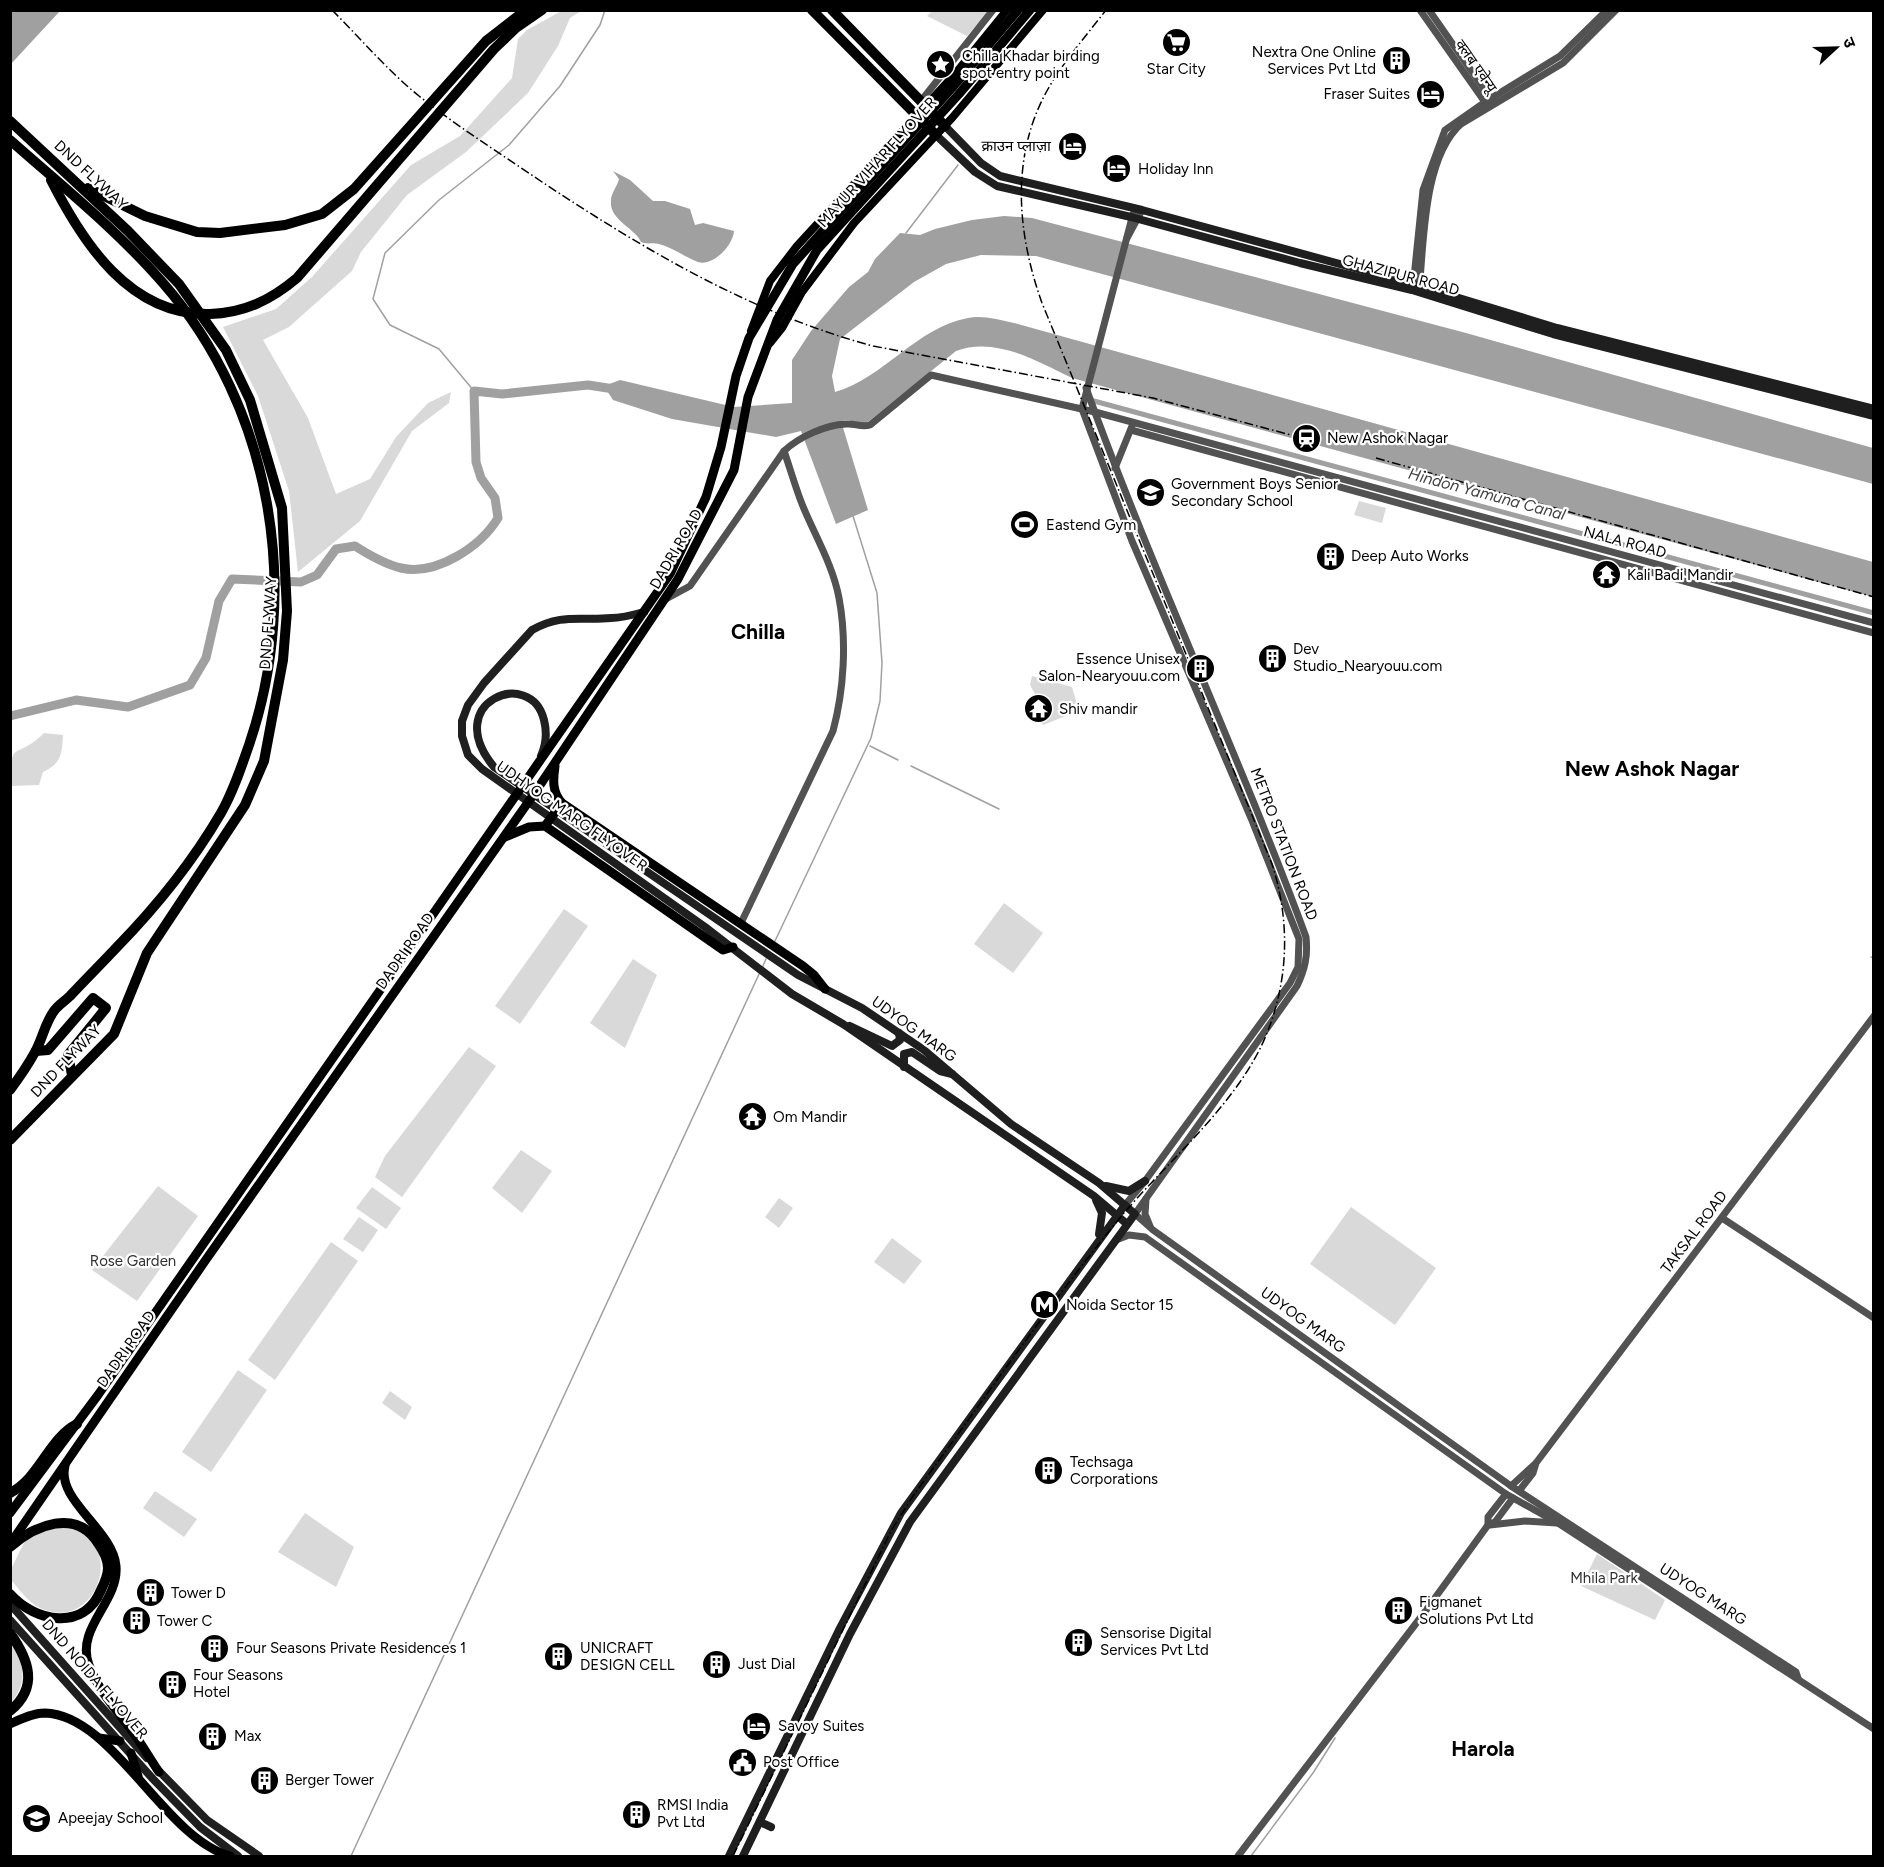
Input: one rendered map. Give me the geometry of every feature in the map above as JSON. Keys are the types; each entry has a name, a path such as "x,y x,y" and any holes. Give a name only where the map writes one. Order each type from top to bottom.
{"highway":[{"path":"61,168 92,190 145,216 197,232 220,234 285,225 322,214 354,189 486,41 526,10"},
{"path":"48,174 71,219 104,263 138,295 154,303 186,313 226,314 261,303 280,293 297,278 494,49 516,27 542,10"},
{"path":"812,10 936,135"},
{"path":"832,10 945,126"},
{"name":"MAYUR VIHAR FLYOVER","path":"748,338 793,264 952,88 1018,10"},
{"name":"MAYUR VIHAR FLYOVER","path":"767,346 777,320 817,250 959,94 1030,10"},
{"name":"DND FLYWAY","path":"10,121 128,231 179,284 226,350 250,400 282,508 283,660 264,761 244,805 147,952 114,1034 10,1140"},
{"name":"DND FLYWAY","path":"10,140 163,283 211,350 233,394 257,458 281,574"},
{"name":"DADRI ROAD","path":"674,577 706,497 721,447 736,376 748,338"},
{"name":"DADRI ROAD","path":"10,1545 555,763 663,596 726,489 740,448 748,397 767,346"},
{"name":"DADRI ROAD","path":"10,1513 77,1424 644,612 663,596"},
{"name":"DND FLYWAY","path":"10,1090 36,1051 54,1011 126,938 190,862 222,811 242,767 257,722 271,662 281,597"},
{"path":"555,763 553,783 556,796 562,803 803,966 825,989"},
{"path":"545,826 562,803"},
{"path":"509,805 516,810 513,824"},
{"path":"503,838 530,827 545,826 723,950 736,950"},
{"path":"36,1051 48,1050 93,998 106,1008 68,1055 72,1075"},
{"path":"10,1493 28,1478 63,1431 77,1424"},
{"path":"67,1461 63,1473 67,1486 77,1504 106,1540 116,1566 113,1586 86,1643 88,1664 105,1696 159,1773"},
{"path":"10,1518 21,1501"},
{"path":"10,1537 34,1509"},
{"path":"10,1545 40,1526 64,1522 86,1530 95,1538 105,1552 108,1568 98,1598 89,1607 72,1617 55,1620 44,1617 29,1611 12,1599"},
{"path":"10,1633 25,1657 29,1676 24,1698 10,1711"},
{"path":"10,1724 35,1714 46,1713 81,1726 139,1778 178,1822 203,1845 230,1857"},
{"path":"97,1738 120,1742"},
{"path":"131,1753 139,1778"}],"main road":[{"path":"748,338 770,280 818,221 882,154 916,116 923,103 1007,10"},
{"path":"767,346 782,328 801,292 840,241 874,200 945,126 1043,10"},
{"name":"GHAZIPUR ROAD","path":"945,126 981,163 1000,176 1139,209 1557,328 1874,409"},
{"name":"GHAZIPUR ROAD","path":"936,135 975,172 997,186 1300,263 1416,288 1553,334 1874,416"},
{"path":"882,154 891,151 900,153 905,161 903,172"},
{"name":"UDHYOG MARG FLYOVER","path":"644,612 624,617 561,618 545,622 531,630 484,682 468,705 462,721 462,736 468,755 482,769 736,950 792,994 843,1024"},
{"name":"UDHYOG MARG FLYOVER","path":"537,765 544,750 546,730 542,713 531,699 515,693 500,695 488,701 477,720 476,733 482,753 494,767 749,941"},
{"name":"UDYOG MARG","path":"749,941 798,975 862,1008 899,1033 1011,1124 1099,1183 1135,1214"},
{"path":"843,1024 860,1029 891,1046 900,1040 899,1033"},
{"path":"843,1024 1094,1196 1127,1224"},
{"path":"904,1067 904,1054 912,1052 940,1071 952,1074"},
{"path":"1099,1183 1125,1191 1145,1181"},
{"path":"1094,1196 1102,1213 1098,1242"},
{"path":"729,1857 840,1628 901,1513 1098,1242 1115,1215 1125,1205"},
{"path":"743,1857 850,1634 910,1521 1135,1214"},
{"name":"DND NOIDA FLYOVER","path":"12,1599 159,1773 207,1820 260,1857"},
{"name":"DND NOIDA FLYOVER","path":"10,1620 200,1827 238,1857"},
{"path":"760,1822 771,1827"}],"street":[{"path":"923,103 993,10"},
{"name":"क्लब एवेन्यू","path":"1420,10 1489,103"},
{"name":"क्लब एवेन्यू","path":"1429,10 1489,103"},
{"path":"1416,288 1424,190 1445,130 1560,57 1607,10"},
{"path":"1489,103 1563,63 1616,10"},
{"path":"1082,409 1127,238 1139,209"},
{"name":"NALA ROAD","path":"784,451 801,437 847,423 864,427 870,425 931,375 1095,412 1132,427 1633,562 1874,623"},
{"name":"METRO STATION ROAD","path":"1087,386 1115,468 1265,830 1306,937 1307,948 1305,969 1297,986 1135,1214"},
{"name":"METRO STATION ROAD","path":"1082,409 1158,603 1251,818 1300,944 1298,967 1290,983 1125,1205"},
{"path":"1115,468 1132,427"},
{"path":"663,596 690,586 784,451"},
{"path":"741,923 833,731 840,706 843,642 839,598 830,566 801,501 784,451"},
{"path":"1101,460 1111,456"},
{"name":"NALA ROAD","path":"1633,562 1874,633"},
{"path":"674,577 690,586"},
{"name":"TAKSAL ROAD","path":"1519,1491 1533,1473 1536,1463 1874,1016"},
{"path":"1173,1141 1183,1149"},
{"path":"1147,1197 1145,1214 1153,1230"},
{"name":"UDYOG MARG","path":"1135,1214 1153,1230 1496,1476 1751,1641 1796,1672 1798,1678"},
{"path":"1722,1218 1874,1318"},
{"name":"UDYOG MARG","path":"1114,1242 1129,1235 1145,1237 1509,1496 1558,1523 1874,1729"},
{"name":"TAKSAL ROAD","path":"1511,1486 1527,1468 1536,1463"},
{"path":"1496,1476 1511,1478 1527,1468"},
{"path":"1238,1857 1424,1613 1488,1525 1495,1522 1509,1496"},
{"path":"1488,1525 1525,1521 1558,1523"}],"green space":[{"path":"563,10 581,11 570,18 558,46 528,93 466,152 407,195 361,252 352,271 289,327 263,340 308,418 336,494 370,479 396,437 428,403 451,392 449,403 412,431 360,521 298,572 289,491 258,396 223,327 276,309 312,277 411,165 460,136 512,78 518,39 527,30"},
{"path":"932,11 989,11 967,36 927,16"},
{"path":"1359,501 1386,508 1382,523 1354,515"},
{"path":"1032,676 1072,687 1078,708 1076,712 1043,725 1038,716 1046,713 1030,685"},
{"path":"44,733 63,735 61,753 57,762 43,772 39,785 11,786 13,755"},
{"path":"1004,903 1043,933 1013,973 974,944"},
{"path":"564,909 588,926 520,1024 495,1006"},
{"path":"633,959 657,975 625,1048 590,1023"},
{"path":"469,1047 496,1066 402,1197 375,1177 385,1156"},
{"path":"521,1150 552,1171 522,1213 492,1188"},
{"name":"Rose Garden","path":"158,1186 198,1216 137,1301 92,1270"},
{"path":"372,1187 401,1208 386,1229 356,1208"},
{"path":"779,1198 793,1208 779,1228 765,1217"},
{"path":"1351,1207 1436,1268 1395,1325 1310,1264"},
{"path":"359,1217 378,1230 363,1252 343,1239"},
{"path":"892,1238 922,1261 904,1284 874,1262"},
{"path":"331,1242 358,1261 275,1380 248,1360"},
{"path":"238,1370 267,1390 211,1472 182,1452"},
{"path":"390,1391 412,1407 405,1420 382,1403"},
{"path":"155,1491 197,1519 184,1537 143,1508"},
{"path":"305,1513 354,1547 336,1587 278,1552"},
{"path":"50,1527 71,1528 89,1538 98,1552 101,1568 97,1585 89,1599 76,1609 59,1613 40,1608 24,1596 11,1580 11,1569 25,1541"},
{"name":"Mhila Park","path":"1597,1554 1665,1600 1655,1620 1581,1586"},
{"path":"10,1643 19,1658 22,1673 20,1688 11,1702"}],"shaded area":[{"path":"10,11 60,11 11,64"},
{"path":"613,171 630,180 653,201 665,201 690,209 695,225 703,223 734,231 730,243 721,254 704,263 659,244 641,242 634,232 618,219 611,208 612,195 619,179"},
{"path":"1004,216 1032,218 1466,333 1873,448 1873,484 1036,256 981,255 946,264 914,282 840,339 832,376 835,392 869,376 916,342 950,323 974,317 997,319 1873,562 1873,597 1072,378 1030,358 1001,348 971,347 956,351 864,425 848,420 841,421 868,510 836,524 801,431 776,437 672,419 613,400 604,386 620,380 734,407 792,403 792,360 811,331 849,287 868,272 875,259 900,233 920,235 972,220"}],"waterway":[{"path":"474,391 439,349 390,325 373,299 385,253 439,200 509,145 560,86 600,25 605,10"},
{"path":"906,233 958,165"},
{"path":"10,716 76,700 128,707 190,685 206,658 219,601 232,579 301,582 317,575 336,549 355,546 383,562 401,568 429,568 457,557 481,539 498,518 495,498 481,478 476,462 474,391 502,394 588,385 614,389"},
{"name":"Hindon Yamuna Canal","path":"1094,401 1874,613"},
{"path":"775,941 871,738 880,701 882,663 877,593 853,516"},
{"path":"870,746 898,760"},
{"path":"911,766 999,809"},
{"path":"762,968 766,959"},
{"path":"351,1856 760,972"},
{"path":"1251,1856 1313,1773 1335,1738"}],"railway":[{"path":"332,10 408,86 464,129 620,232 701,278 743,298 829,333 873,346 1153,398 1302,438"},
{"path":"733,1856 891,1531 915,1493 1097,1247 1124,1213 1223,1105 1240,1082 1267,1033 1280,991 1284,928 1282,906 1272,864 1042,303 1027,249 1021,195 1028,141 1036,115 1061,68 1106,10"},
{"path":"1376,458 1874,597"}],"place":[{"name":"Star City","path":"1176,42"},
{"name":"Nextra One Online Services Pvt Ltd","path":"1397,61"},
{"name":"Chilla Khadar birding spot entry point","path":"941,65"},
{"name":"Fraser Suites","path":"1431,94"},
{"name":"क्राउन प्लाज़ा","path":"1072,146"},
{"name":"Holiday Inn","path":"1117,169"},
{"name":"New Ashok Nagar","path":"1306,438"},
{"name":"Government Boys Senior Secondary School","path":"1150,493"},
{"name":"Eastend Gym","path":"1025,525"},
{"name":"Deep Auto Works","path":"1330,556"},
{"name":"Kali Badi Mandir","path":"1606,575"},
{"name":"Dev Studio_Nearyouu.com","path":"1272,658"},
{"name":"Essence Unisex Salon-Nearyouu.com","path":"1201,668"},
{"name":"Shiv mandir","path":"1038,709"},
{"name":"Om Mandir","path":"752,1117"},
{"name":"Noida Sector 15","path":"1045,1305"},
{"name":"Techsaga Corporations","path":"1049,1471"},
{"name":"Tower D","path":"150,1593"},
{"name":"Figmanet Solutions Pvt Ltd","path":"1398,1611"},
{"name":"Tower C","path":"136,1621"},
{"name":"Sensorise Digital Services Pvt Ltd","path":"1079,1642"},
{"name":"Four Seasons Private Residences 1","path":"215,1648"},
{"name":"UNICRAFT DESIGN CELL","path":"559,1657"},
{"name":"Just Dial","path":"717,1664"},
{"name":"Four Seasons Hotel","path":"172,1684"},
{"name":"Savoy Suites","path":"757,1726"},
{"name":"Max","path":"213,1736"},
{"name":"Post Office","path":"742,1762"},
{"name":"Berger Tower","path":"264,1780"},
{"name":"RMSI India Pvt Ltd","path":"636,1814"},
{"name":"Apeejay School","path":"37,1818"}],"district":[{"name":"Chilla","path":"758,631"},
{"name":"New Ashok Nagar","path":"1652,768"},
{"name":"Harola","path":"1483,1748"}]}
